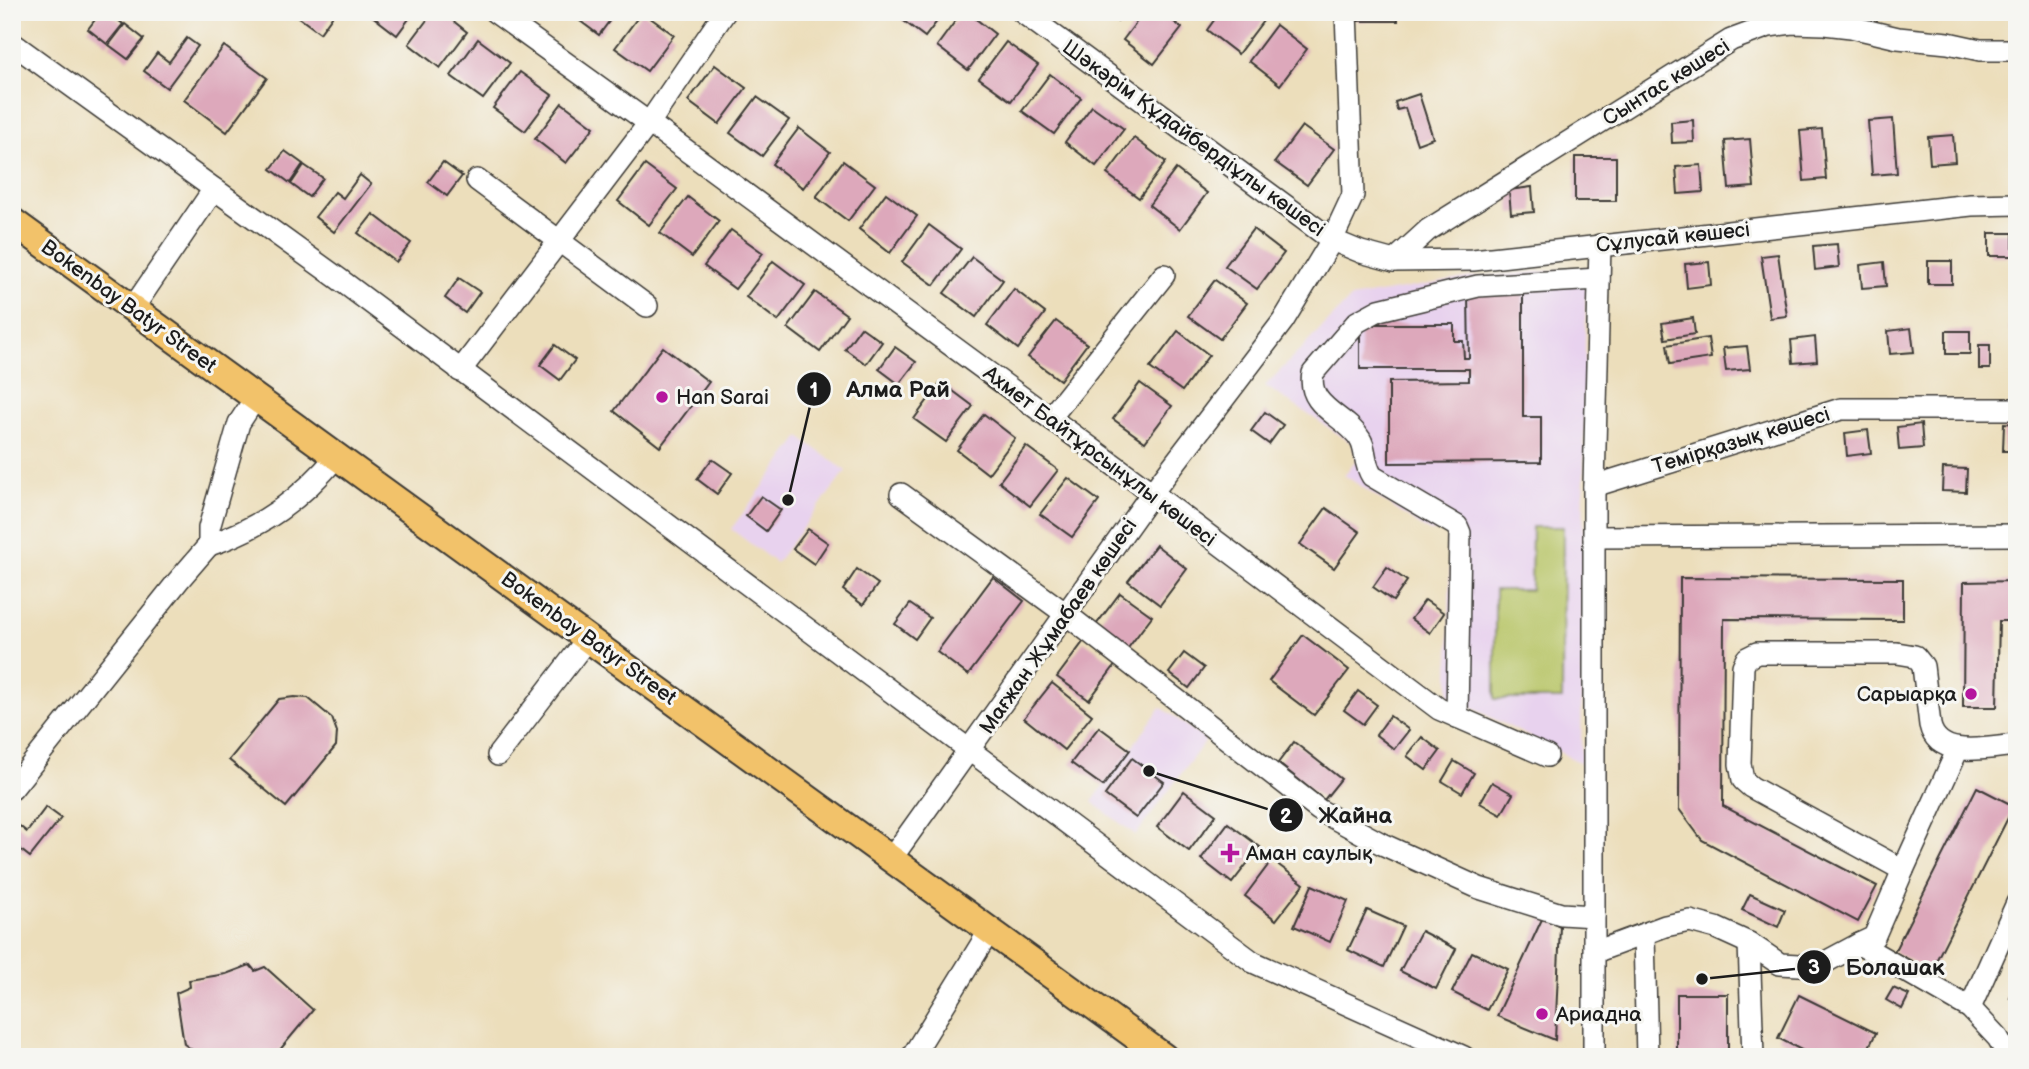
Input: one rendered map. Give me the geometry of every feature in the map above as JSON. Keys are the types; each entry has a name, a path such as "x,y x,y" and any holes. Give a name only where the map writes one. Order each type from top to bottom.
{"main road":[{"name":"Bokenbay Batyr Street","path":"12,221 1164,1057"}],"street":[{"name":"Ахмет Байтұрсынұлы көшесі","path":"495,12 1152,493 1438,709 1547,756"},
{"path":"460,371 649,123 725,12"},
{"name":"Шәкәрім Құдайбердіұлы көшесі","path":"1022,12 1332,240"},
{"name":"Мағжан Жұмабаев көшесі","path":"891,859 1152,493 1283,320 1332,240 1353,195 1346,12"},
{"name":"Сынтас көшесі","path":"1394,261 1428,230 1731,40 1769,26 1871,21 1898,38 1948,43 1980,50 2017,50"},
{"path":"12,43 339,279 1253,962 1464,1057"},
{"path":"477,180 647,306"},
{"path":"133,308 214,189"},
{"name":"Сұлусай көшесі","path":"1332,240 1394,261 1473,260 1972,205 2017,204"},
{"path":"1594,1057 1594,486 1600,245"},
{"path":"1050,418 1164,275"},
{"path":"1457,717 1460,533 1457,526 1372,476 1366,466 1360,438 1317,398 1311,384 1313,373 1357,322 1379,310 1478,286 1599,279"},
{"path":"209,545 209,528 239,423 256,397"},
{"name":"Темірқазық көшесі","path":"1594,486 1841,409 2017,409"},
{"path":"12,789 209,545 273,517 316,481 337,456"},
{"path":"901,494 1066,614 1319,810 1382,844 1479,888 1561,914 1594,916"},
{"path":"1594,537 2017,535"},
{"path":"498,755 588,638"},
{"path":"1903,870 1751,787 1743,780 1740,764 1743,666 1747,658 1757,653 1897,653 1915,656 1923,666 1932,734 1937,742 1958,749 2017,745"},
{"path":"1595,952 1665,926 1690,921 1716,928 1749,943 1780,964 1818,966 1874,937 1958,749"},
{"path":"1970,1008 2017,904"},
{"path":"912,1057 990,930"},
{"path":"1644,935 1647,1057"},
{"path":"1749,943 1753,1057"},
{"path":"1859,944 1970,1008 1998,1038 2006,1052 2004,1057"}],"shaded area":[{"path":"1586,268 1581,763 1449,696 1450,529 1430,532 1344,475 1357,460 1352,443 1265,386 1351,298 1471,277"},
{"path":"800,437 846,471 776,563 731,529"},
{"path":"1161,707 1206,740 1136,835 1092,802"}],"green space":[{"path":"1532,527 1563,527 1562,699 1495,699 1495,590 1531,590"}],"building":[{"path":"101,12 108,12 123,24 107,44 88,29"},
{"path":"335,12 320,33 294,14"},
{"path":"367,12 414,12 397,35"},
{"path":"433,12 442,12 467,32 440,68 409,44"},
{"path":"568,12 616,12 599,35"},
{"path":"642,12 674,35 647,71 615,48"},
{"path":"892,12 944,12 925,37"},
{"path":"962,12 967,12 995,34 968,70 937,46"},
{"path":"1105,12 1124,12 1117,21"},
{"path":"1144,12 1161,12 1182,28 1154,64 1123,40"},
{"path":"1220,12 1259,12 1266,17 1238,54 1207,30"},
{"path":"1357,12 1398,12 1398,21 1357,21"},
{"path":"125,24 144,39 128,59 109,45"},
{"path":"1276,25 1307,49 1280,85 1249,61"},
{"path":"187,38 198,46 167,88 144,71 157,53 169,62"},
{"path":"478,39 510,63 483,99 451,76"},
{"path":"1006,42 1038,65 1011,101 979,78"},
{"path":"224,46 267,78 227,132 184,100"},
{"path":"715,65 746,88 719,124 688,101"},
{"path":"520,72 552,95 525,131 493,108"},
{"path":"1050,74 1081,98 1054,134 1022,111"},
{"path":"1419,94 1433,138 1417,144 1405,108 1397,110 1395,102"},
{"path":"757,97 789,120 762,156 730,133"},
{"path":"562,103 594,127 566,163 535,139"},
{"path":"1092,106 1124,129 1096,166 1065,142"},
{"path":"1893,119 1897,173 1872,175 1868,121"},
{"path":"1693,120 1694,142 1672,143 1671,122"},
{"path":"1302,126 1334,149 1307,185 1275,162"},
{"path":"799,128 830,152 803,188 772,164"},
{"path":"1822,129 1826,179 1804,181 1800,131"},
{"path":"1953,135 1955,162 1930,164 1928,137"},
{"path":"1134,138 1166,162 1139,198 1107,174"},
{"path":"1750,139 1754,187 1729,189 1725,141"},
{"path":"285,151 303,164 290,183 271,169"},
{"path":"1575,157 1616,157 1616,201 1575,201"},
{"path":"843,161 875,185 848,221 816,197"},
{"path":"443,162 462,176 447,196 428,182"},
{"path":"304,165 323,178 309,197 291,184"},
{"path":"645,165 677,189 649,225 618,201"},
{"path":"1701,165 1703,192 1678,194 1676,167"},
{"path":"1176,169 1207,193 1180,229 1149,205"},
{"path":"360,175 371,184 334,232 315,217 335,192 343,198"},
{"path":"1532,187 1534,212 1511,214 1509,190"},
{"path":"886,193 917,216 890,253 859,229"},
{"path":"688,197 719,221 692,257 660,233"},
{"path":"373,214 411,243 396,262 358,233"},
{"path":"929,225 961,249 934,285 902,262"},
{"path":"1253,229 1284,253 1257,289 1225,266"},
{"path":"731,230 763,253 735,289 704,266"},
{"path":"1989,233 2013,233 2013,256 1989,256"},
{"path":"1837,244 1839,267 1815,270 1813,246"},
{"path":"1778,254 1787,316 1770,318 1761,256"},
{"path":"972,257 1003,280 976,317 944,293"},
{"path":"773,261 805,285 778,321 746,297"},
{"path":"1928,261 1952,261 1952,284 1928,284"},
{"path":"1709,262 1711,285 1687,288 1685,264"},
{"path":"1884,262 1886,286 1862,288 1860,265"},
{"path":"459,278 480,292 465,313 445,298"},
{"path":"1215,280 1247,303 1220,339 1188,316"},
{"path":"1014,289 1045,313 1018,349 987,325"},
{"path":"815,292 847,315 820,352 788,328"},
{"path":"1468,294 1523,294 1523,417 1541,417 1541,462 1389,463 1389,382 1469,381 1469,369 1360,369 1360,324 1454,324 1454,341 1463,341 1464,358 1469,358"},
{"path":"2009,308 2017,308 2017,331 2009,331"},
{"path":"1693,318 1695,334 1665,339 1662,323"},
{"path":"1056,321 1087,344 1060,380 1028,357"},
{"path":"861,327 882,342 866,364 845,349"},
{"path":"1911,328 1914,352 1890,354 1888,331"},
{"path":"1178,331 1209,355 1182,391 1150,368"},
{"path":"1946,331 1970,331 1970,354 1946,354"},
{"path":"1815,337 1817,361 1793,363 1791,340"},
{"path":"1708,338 1711,358 1670,364 1667,345"},
{"path":"555,345 575,360 560,380 540,365"},
{"path":"1979,345 1990,345 1990,369 1979,369"},
{"path":"1747,346 1750,369 1726,371 1723,348"},
{"name":"Han Sarai","path":"663,347 709,382 660,447 614,411"},
{"path":"895,347 916,362 899,384 879,369"},
{"path":"941,382 973,406 946,442 914,419"},
{"path":"1140,383 1172,406 1145,442 1113,419"},
{"path":"1265,412 1283,425 1269,444 1251,431"},
{"path":"984,414 1015,438 988,474 957,450"},
{"path":"2004,423 2017,424 2017,451 2003,451"},
{"path":"1921,424 1923,448 1899,450 1897,427"},
{"path":"1868,430 1871,453 1847,456 1845,433"},
{"path":"1026,446 1058,470 1030,506 999,482"},
{"path":"712,459 732,473 717,494 697,479"},
{"path":"1943,468 1967,469 1966,492 1942,491"},
{"path":"1068,478 1099,501 1072,537 1040,514"},
{"path":"761,496 781,510 766,531 746,516"},
{"path":"1326,508 1360,532 1334,568 1300,544"},
{"path":"808,529 828,543 814,564 793,549"},
{"path":"1156,545 1187,569 1160,605 1128,581"},
{"path":"1387,567 1407,581 1393,601 1373,587"},
{"path":"857,569 878,584 863,605 843,590"},
{"path":"993,577 1024,601 968,675 937,652"},
{"path":"1680,578 1903,579 1903,620 1724,619 1723,806 1877,886 1858,922 1702,840 1679,809"},
{"path":"2017,581 2017,621 1999,621 1997,707 1963,707 1964,582"},
{"path":"1120,593 1152,616 1125,652 1093,629"},
{"path":"1425,600 1444,613 1430,633 1411,619"},
{"path":"910,604 930,618 915,639 895,624"},
{"path":"1303,635 1349,670 1314,715 1269,681"},
{"path":"1084,641 1116,664 1089,700 1057,677"},
{"path":"1184,653 1204,668 1189,688 1169,673"},
{"path":"1052,683 1092,715 1064,750 1024,718"},
{"path":"1358,691 1377,705 1363,724 1344,710"},
{"path":"308,698 332,718 337,732 336,746 286,807 229,760 279,699"},
{"path":"1390,716 1409,730 1394,749 1376,735"},
{"path":"1099,727 1130,750 1103,786 1071,763"},
{"path":"1422,737 1440,751 1426,770 1407,756"},
{"path":"1294,742 1341,779 1324,800 1278,763"},
{"path":"1132,758 1164,782 1136,818 1105,795"},
{"path":"1454,761 1474,773 1462,793 1442,781"},
{"path":"1492,782 1513,794 1501,815 1480,803"},
{"path":"1977,787 2014,806 1931,971 1894,952"},
{"path":"1184,791 1216,815 1189,851 1157,827"},
{"path":"46,807 61,818 30,857 12,843 12,820 27,832"},
{"name":"Аман саулық","path":"1228,823 1260,847 1232,883 1201,859"},
{"path":"1272,860 1304,884 1276,920 1245,896"},
{"path":"1312,885 1348,901 1330,942 1294,926"},
{"path":"1750,894 1785,910 1778,927 1742,910"},
{"path":"1367,910 1403,926 1384,967 1348,950"},
{"path":"1543,917 1560,926 1555,1040 1497,1016"},
{"path":"1421,931 1456,949 1436,989 1400,971"},
{"path":"1472,952 1508,969 1487,1010 1452,992"},
{"path":"250,965 255,971 265,967 313,1010 274,1057 202,1057 184,1044 176,993 190,987 189,980 226,974"},
{"path":"2017,984 2017,1001 2010,998"},
{"path":"1893,988 1909,995 1902,1009 1886,1000"},
{"path":"1677,994 1728,994 1728,1057 1677,1057"},
{"path":"1799,995 1876,1033 1864,1057 1815,1057 1778,1038"}],"place":[{"name":"Han Sarai","path":"662,397"},
{"name":"Алма Рай","path":"788,500"},
{"name":"Сарыарқа","path":"1971,694"},
{"name":"Жайна","path":"1149,771"},
{"name":"Аман саулық","path":"1230,853"},
{"name":"Болашак","path":"1702,979"},
{"name":"Ариадна","path":"1542,1014"}]}
